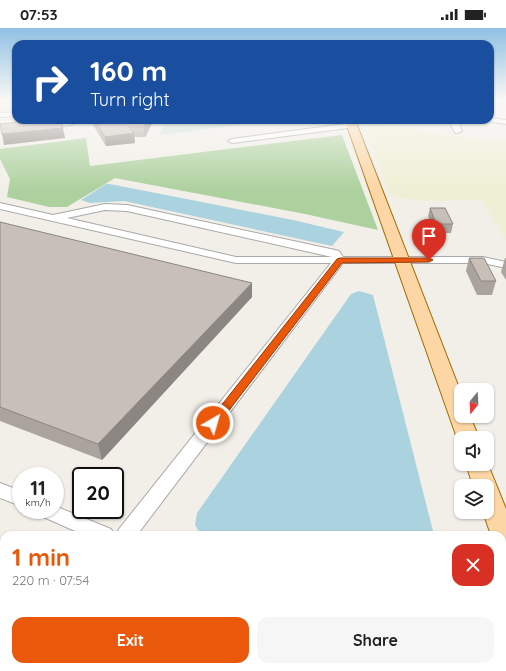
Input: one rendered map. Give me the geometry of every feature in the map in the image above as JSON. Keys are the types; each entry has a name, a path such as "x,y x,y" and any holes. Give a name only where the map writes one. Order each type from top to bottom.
{"main road":[{"path":"346,130 402,260 465,431"},
{"path":"494,509 502,531"}],"street":[{"path":"232,141 300,130"},
{"path":"0,206 236,260 483,260 506,265"},
{"path":"54,218 105,207 127,208 335,253 340,260"},
{"path":"129,531 340,260"},
{"path":"0,490 12,495"},
{"path":"64,518 95,531"}],"green space":[{"path":"162,130 200,130 160,135"},
{"path":"365,130 416,130 506,142 506,241 482,200 425,201 402,198 390,194"},
{"path":"342,135 378,230 305,214 115,178 67,207 49,207 7,197 10,179 0,159 0,149 86,138 90,166"}],"water":[{"path":"106,184 293,220 344,232 332,246 124,201 90,203 81,200"},
{"path":"359,291 373,295 433,531 199,531 195,525 197,513 351,294"}],"building":[{"path":"1,130 43,130 2,134"},
{"path":"101,130 132,130 134,133 105,137"},
{"path":"430,208 445,208 453,224 436,224"},
{"path":"0,222 252,283 98,444 0,407"},
{"path":"469,258 484,258 496,281 481,281"}],"route":[{"path":"213,423 340,260 429,260"}]}
